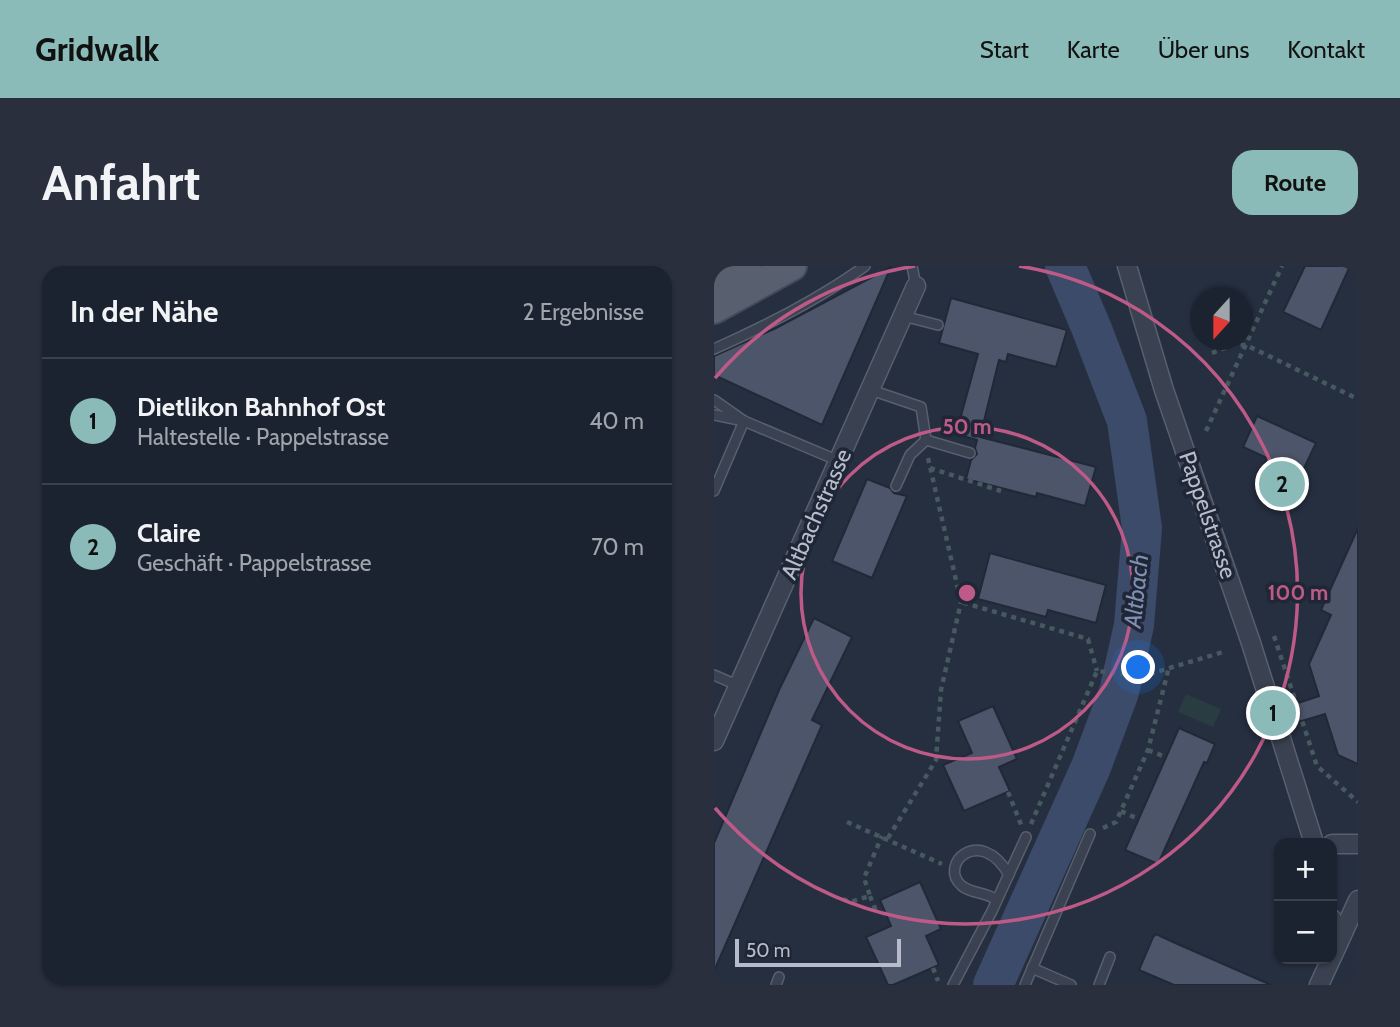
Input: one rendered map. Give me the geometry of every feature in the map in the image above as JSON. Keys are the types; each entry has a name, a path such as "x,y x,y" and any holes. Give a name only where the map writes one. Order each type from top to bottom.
{"main road":[{"path":"714,284 747,266"},
{"path":"714,309 792,266"}],"street":[{"name":"Pappelstrasse","path":"1128,266 1164,390 1247,630 1312,838"},
{"name":"Altbachstrasse","path":"714,741 916,286"},
{"path":"1337,844 1358,845"},
{"path":"1337,945 1358,900"},
{"path":"1319,985 1328,964"}],"lane":[{"path":"714,349 843,282 865,266"},
{"path":"912,266 916,286"},
{"path":"903,316 938,325"},
{"path":"872,390 921,407 926,440"},
{"path":"714,400 744,421"},
{"path":"714,415 744,421 839,461"},
{"path":"714,491 744,421"},
{"path":"926,440 970,453"},
{"path":"895,486 910,455 926,440"},
{"path":"714,675 738,686"},
{"path":"1025,985 1090,834"},
{"path":"953,985 1026,837"},
{"path":"997,900 986,892 973,892 961,885 954,874 956,864 963,854 972,849 986,851 1002,862 1009,875"},
{"path":"1099,985 1110,957"},
{"path":"1032,968 1070,985"}],"path":[{"path":"1253,330 1282,266"},
{"path":"1253,348 1358,398"},
{"path":"1212,353 1220,350"},
{"path":"1206,431 1244,350"},
{"path":"876,911 864,878 885,837 936,760 941,690 961,601 926,440"},
{"path":"930,468 1002,491"},
{"path":"961,601 1088,639 1097,671 1026,837"},
{"path":"1274,636 1317,766 1358,802"},
{"path":"1097,671 1143,676 1223,652"},
{"path":"1090,834 1116,822 1148,750 1169,667"},
{"path":"1148,750 1163,756"},
{"path":"1008,792 1026,837"},
{"path":"1121,811 1136,818"},
{"path":"847,822 947,866 956,864"},
{"path":"1116,822 1122,829"},
{"path":"843,899 850,902 870,896"},
{"path":"933,968 940,985"}],"green space":[{"path":"1186,694 1221,709 1213,727 1178,712"}],"building":[{"path":"1305,266 1350,266 1321,330 1283,312"},
{"path":"891,267 822,425 714,375 714,356 776,328"},
{"path":"951,298 1067,330 1056,367 1008,354 1006,362 999,360 980,437 1096,467 1085,506 966,479 971,460 977,454 977,440 956,434 978,354 939,343"},
{"path":"1257,416 1316,443 1289,500 1255,484 1267,458 1243,447"},
{"path":"867,479 890,488 894,493 907,496 872,578 832,561"},
{"path":"1358,528 1358,764 1338,755 1325,714 1292,724 1286,707 1319,696 1309,664 1331,615 1321,610"},
{"path":"990,553 1106,585 1096,623 1048,610 1046,617 978,599"},
{"path":"814,618 852,637 812,720 822,725 714,971 714,843 779,690"},
{"path":"993,706 1017,759 999,767 1010,791 964,811 943,765 972,753 958,721"},
{"path":"1179,728 1215,744 1207,763 1204,762 1158,864 1125,850"},
{"path":"920,882 941,929 926,936 939,965 888,985 866,937 891,926 880,900"},
{"path":"1156,934 1271,985 1174,985 1139,970"}],"waterway":[{"name":"Altbach","path":"993,985 1091,767 1119,692 1134,625 1142,528 1127,421 1065,266"}],"place":[{"name":"Claire","path":"1282,484"},
{"name":"Dietlikon Bahnhof Ost","path":"1273,713"}]}
